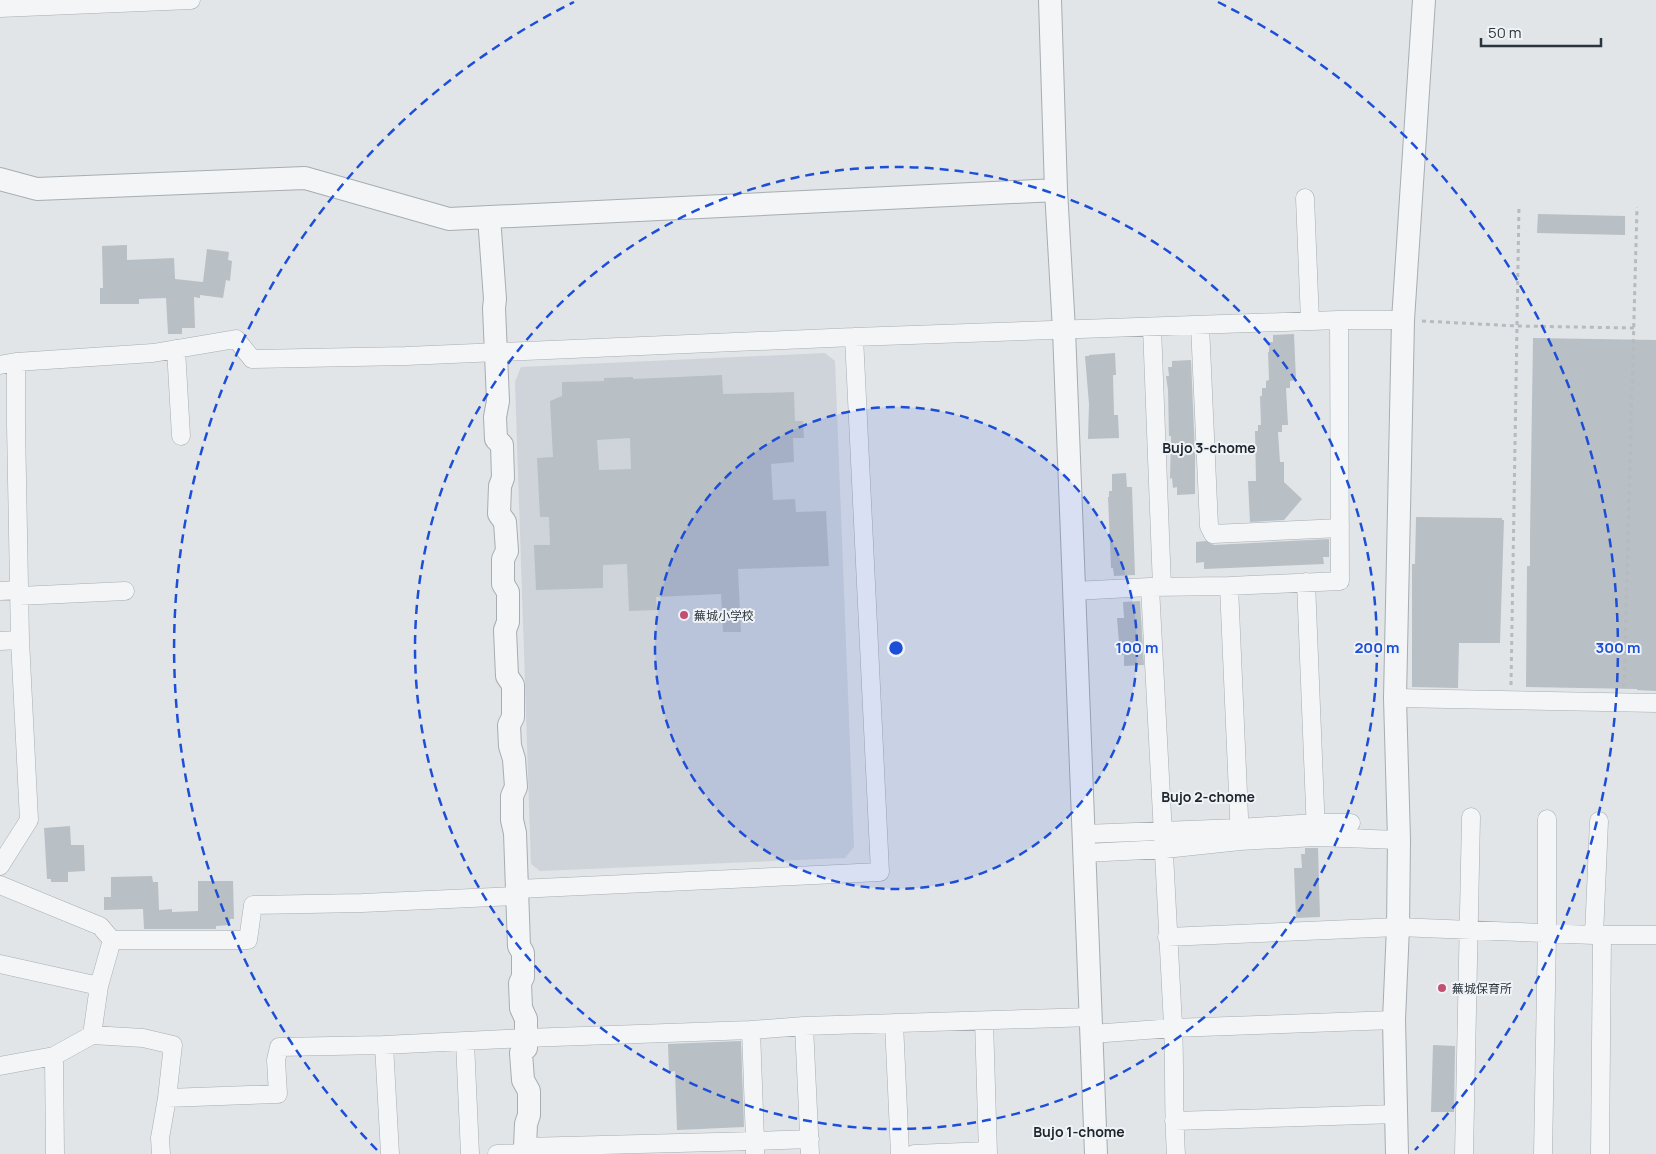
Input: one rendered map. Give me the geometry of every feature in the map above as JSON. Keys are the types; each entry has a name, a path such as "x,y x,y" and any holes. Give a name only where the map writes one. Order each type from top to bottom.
{"street":[{"path":"0,8 190,0"},
{"path":"1050,0 1056,190 1064,330 1096,1154"},
{"path":"1396,1154 1394,1020 1399,840 1395,698 1403,320 1424,0"},
{"path":"0,179 37,189 305,178 449,218 1056,190"},
{"path":"1305,198 1310,321"},
{"path":"489,217 495,299 498,401 495,417 496,439 502,445 503,478 500,486 499,514 505,522 507,551 503,559 503,584 508,592 508,622 505,630 507,676 513,685 513,716 510,725 510,746 514,759 516,787 512,796 518,892 519,946 522,953 523,977 520,982 520,1008 526,1019 526,1048 520,1054 523,1080 529,1091 529,1115 526,1124 527,1152"},
{"path":"0,866 29,820 20,640 16,425 8,364 153,353 236,339 252,359 496,353 854,337 1339,320 1403,320"},
{"path":"1074,591 1340,581 1339,320"},
{"path":"1200,325 1208,526 1213,534 1340,528"},
{"path":"1152,327 1156,587 1176,1154"},
{"path":"0,886 100,926 112,940 248,940 253,905 362,903 518,892 880,872 854,337"},
{"path":"176,349 181,436"},
{"path":"1306,582 1316,830"},
{"path":"1229,586 1240,835"},
{"path":"0,591 19,593 125,591"},
{"path":"0,641 20,640"},
{"path":"1395,698 1656,703"},
{"path":"1464,1154 1471,817"},
{"path":"1542,1154 1547,819"},
{"path":"1599,821 1600,1154"},
{"path":"1085,843 1164,849 1240,835 1316,830 1351,823"},
{"path":"1316,830 1399,840"},
{"path":"1085,843 1164,831 1240,835"},
{"path":"1167,937 1398,927 1598,935 1656,935"},
{"path":"92,1036 99,986 112,940"},
{"path":"0,964 99,986"},
{"path":"168,1098 278,1094 276,1060 279,1047 464,1042 894,1023 984,1021 1173,1028 1394,1020"},
{"path":"914,1154 988,1152 984,1021"},
{"path":"894,1023 900,1154"},
{"path":"496,1154 810,1146 804,1026"},
{"path":"751,1030 755,1148"},
{"path":"0,1066 54,1056 92,1036 144,1038 173,1045 168,1098 160,1138 161,1154"},
{"path":"464,1042 470,1154"},
{"path":"384,1045 390,1154"},
{"path":"54,1056 55,1154"},
{"path":"1174,1121 1396,1114"}],"path":[{"path":"1510,700 1519,205"},
{"path":"1624,702 1637,208"},
{"path":"1403,320 1517,326 1634,328"}],"shaded area":[{"name":"蕪城小学校","path":"825,353 835,361 854,847 845,858 540,871 531,864 515,382 521,367"}],"building":[{"path":"1538,214 1625,216 1625,235 1537,233"},
{"path":"127,245 127,260 174,258 175,279 203,282 207,249 229,252 228,260 232,261 230,281 226,280 223,298 200,295 200,298 194,297 195,328 182,328 182,334 168,334 166,298 139,299 139,304 100,304 100,288 103,288 102,246"},
{"path":"1294,334 1296,380 1290,381 1290,388 1286,388 1288,425 1282,425 1282,432 1278,432 1280,462 1284,462 1284,482 1302,499 1284,520 1250,522 1248,481 1256,481 1255,431 1258,431 1258,425 1261,425 1260,396 1262,396 1262,388 1266,388 1266,381 1269,380 1269,342 1273,342 1273,335"},
{"path":"1533,338 1656,340 1656,691 1526,687 1527,566 1530,566"},
{"path":"1115,353 1116,375 1113,375 1114,415 1118,415 1119,438 1088,439 1089,404 1085,356"},
{"path":"1191,360 1195,494 1177,495 1177,487 1173,488 1172,478 1170,479 1171,436 1169,436 1166,376 1169,376 1168,367 1172,367 1172,361"},
{"path":"722,375 723,394 794,392 795,421 803,421 804,438 793,438 794,462 771,464 773,500 795,499 796,512 826,511 829,566 738,569 741,632 723,632 721,594 656,597 657,610 629,611 627,564 603,565 603,588 536,590 534,545 550,545 549,517 540,517 537,458 553,457 550,401 562,396 562,382 604,381 604,378 633,377 633,379","holes":["630,438 631,469 599,470 597,440"]},
{"path":"1126,473 1127,487 1132,487 1135,575 1114,576 1113,568 1111,568 1108,497 1109,491 1112,491 1112,474"},
{"path":"1416,517 1502,518 1504,520 1500,643 1459,643 1458,688 1412,687 1412,564 1415,564"},
{"path":"1329,539 1329,557 1323,557 1324,564 1204,569 1204,562 1196,563 1196,542 1206,541 1214,545"},
{"path":"1140,601 1144,665 1124,666 1124,655 1120,655 1117,618 1124,618 1123,602"},
{"path":"70,826 71,845 84,845 85,871 68,872 68,882 51,882 51,879 47,879 44,828"},
{"path":"1305,848 1318,848 1320,917 1296,918 1294,868 1302,868 1301,854 1305,854"},
{"path":"152,876 153,882 158,882 159,910 172,909 172,912 198,911 198,881 233,881 234,919 230,919 230,925 216,926 216,929 144,929 143,909 104,910 104,897 111,897 111,877"},
{"path":"741,1041 744,1127 677,1130 675,1071 669,1072 668,1044"},
{"path":"1433,1045 1455,1046 1454,1112 1431,1112"}],"place":[{"name":"蕪城小学校","path":"684,615"},
{"name":"蕪城保育所","path":"1442,988"}],"district":[{"name":"Bujo 3-chome","path":"1209,447"},
{"name":"Bujo 2-chome","path":"1208,796"},
{"name":"Bujo 1-chome","path":"1079,1131"}]}
